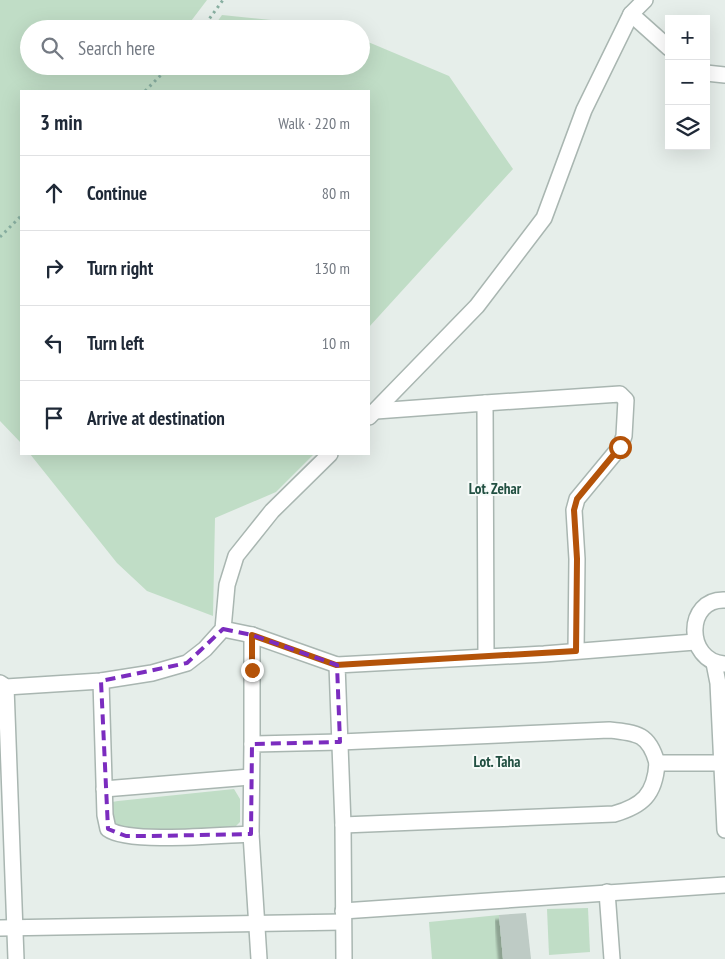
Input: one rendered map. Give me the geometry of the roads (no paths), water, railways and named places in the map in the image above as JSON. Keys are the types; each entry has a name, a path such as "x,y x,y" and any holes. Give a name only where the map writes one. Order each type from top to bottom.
{"street":[{"path":"372,414 477,306 544,218 584,110 631,14 645,0"},
{"path":"631,14 665,44"},
{"path":"710,73 725,75"},
{"path":"372,414 485,403 620,394 626,400 624,436 620,447 577,499 574,510 577,559 576,651"},
{"path":"485,403 486,656"},
{"path":"16,959 7,929 3,685 101,681 152,674 187,663 205,649 223,630 226,585 236,556 272,511 329,455"},
{"path":"725,600 719,600 704,607 694,622 695,642 701,654 720,664 718,683 725,830"},
{"path":"223,630 252,635 336,665 695,642"},
{"path":"252,635 251,834 259,959"},
{"path":"336,665 343,825 344,959"},
{"path":"101,681 104,789 108,829 113,833 152,836 251,834"},
{"path":"252,744 609,730 631,732 643,737 652,746 657,763 647,798 635,808 614,814 343,825"},
{"path":"657,763 722,763"},
{"path":"104,789 250,777"},
{"path":"7,929 258,924 607,892 725,885"},
{"path":"607,892 612,959"}],"district":[{"name":"Lot. Zehar","path":"495,489"},
{"name":"Lot. Taha","path":"497,762"}]}
